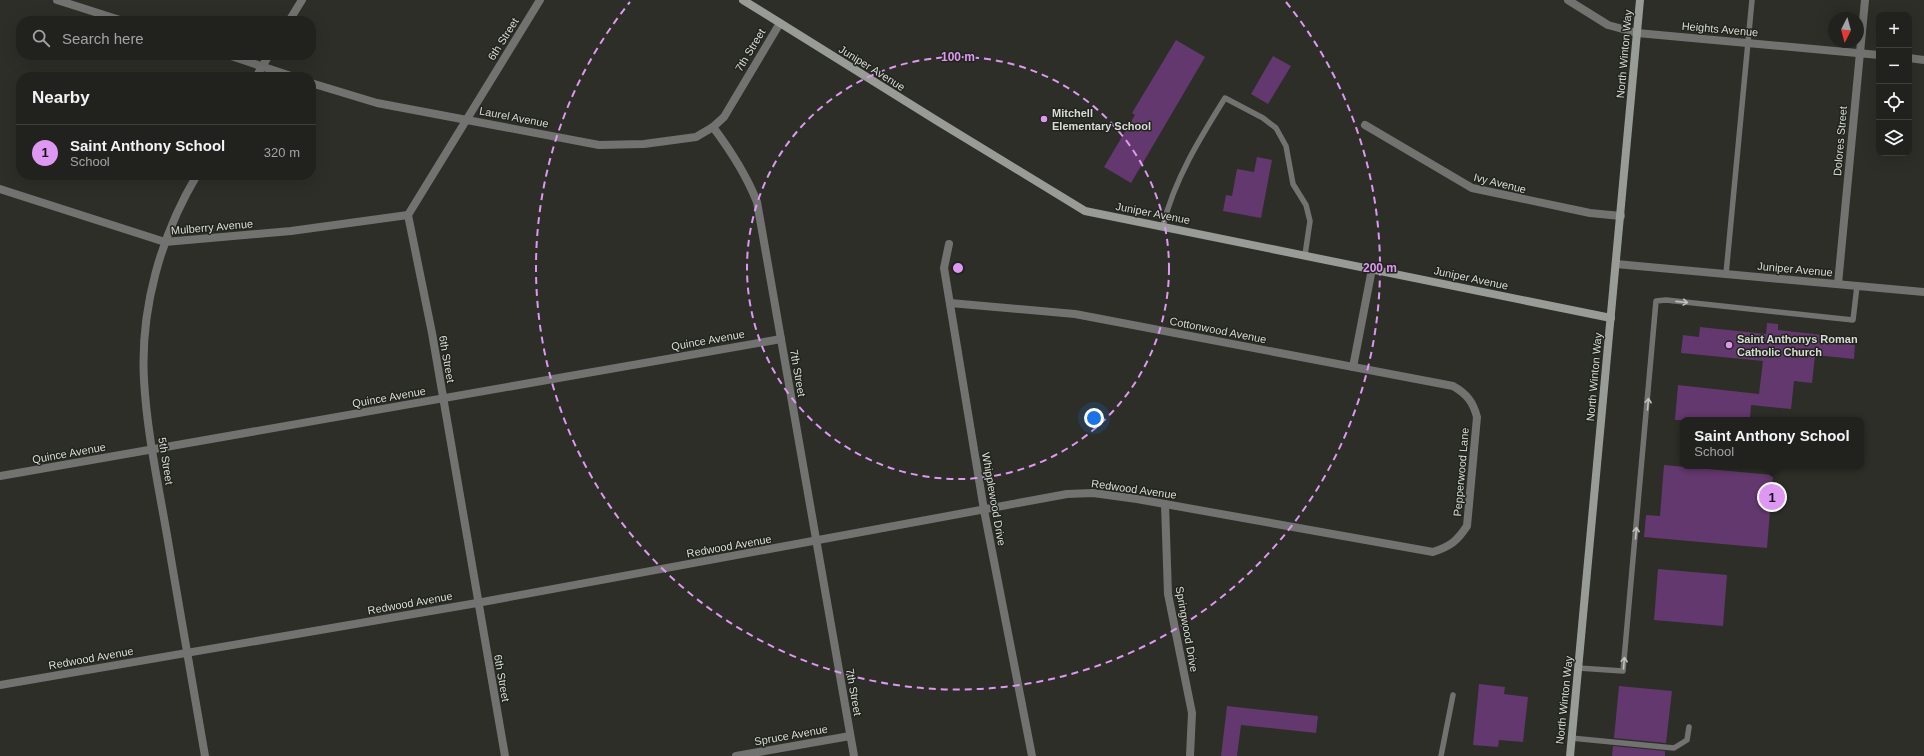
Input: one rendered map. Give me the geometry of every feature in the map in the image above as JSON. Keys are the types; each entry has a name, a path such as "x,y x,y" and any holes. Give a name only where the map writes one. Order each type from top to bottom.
{"street":[{"path":"57,0 80,3 111,16"},
{"path":"292,16 302,0"},
{"name":"6th Street","path":"505,756 443,398 408,215 540,0"},
{"name":"Juniper Avenue","path":"743,0 932,118 1085,210 1611,318"},
{"name":"Heights Avenue","path":"1568,0 1608,25 1637,33 1876,55"},
{"name":"North Winton Way","path":"1570,756 1640,0"},
{"name":"Dolores Street","path":"1838,284 1865,0"},
{"name":"7th Street","path":"780,23 724,117 713,127 736,158 750,182 757,202 854,756"},
{"path":"1912,58 1924,60"},
{"path":"244,60 280,72"},
{"path":"259,72 266,60"},
{"name":"Laurel Avenue","path":"316,85 377,103 599,145 644,144 696,137 713,127"},
{"name":"Ivy Avenue","path":"1365,125 1472,188 1590,213 1621,216"},
{"name":"5th Street","path":"194,180 183,201 165,242 150,299 146,325 144,379 152,449 205,756"},
{"name":"Mulberry Avenue","path":"0,188 165,242 291,231 408,215"},
{"name":"Whipplewood Drive","path":"948,244 944,268 984,510 1032,756"},
{"name":"Juniper Avenue","path":"1616,264 1924,292"},
{"path":"1353,367 1372,269"},
{"name":"Cottonwood Avenue","path":"950,302 1075,314 1453,386 1464,392 1473,405"},
{"name":"Quince Avenue","path":"0,476 781,339"},
{"name":"Pepperwood Lane","path":"1459,539 1467,526 1477,417 1473,405"},
{"name":"Redwood Avenue","path":"0,685 478,603 816,542 1067,494 1093,493 1165,504 1433,552 1446,547 1459,539"},
{"name":"Springwood Drive","path":"1165,504 1168,594 1192,713 1190,756"},
{"name":"Spruce Avenue","path":"736,756 850,736"}],"lane":[{"path":"1726,274 1752,0"},
{"path":"1162,226 1173,190 1224,98 1263,118 1276,128 1286,146 1293,184 1306,205 1310,221 1305,255"},
{"path":"1578,668 1623,671 1656,301 1666,300 1853,320 1857,286"},
{"path":"1441,756 1453,695"},
{"path":"1571,738 1674,748 1687,740 1689,726"}],"building":[{"path":"1176,40 1205,57 1131,183 1104,167 1135,115 1132,113"},
{"path":"1273,56 1291,66 1268,104 1251,94"},
{"path":"1257,157 1272,160 1261,218 1223,211 1226,195 1232,196 1237,169 1254,172"},
{"path":"1767,323 1778,324 1778,330 1841,337 1841,343 1855,345 1854,359 1815,355 1812,383 1794,381 1791,409 1751,405 1750,417 1680,417 1680,420 1675,420 1678,385 1759,394 1763,361 1681,353 1683,335 1699,337 1700,327 1766,334"},
{"path":"1664,465 1680,466 1680,469 1708,469 1773,475 1767,548 1644,537 1646,515 1660,516"},
{"path":"1658,569 1727,575 1723,626 1654,620"},
{"path":"1479,684 1505,687 1504,694 1528,697 1523,742 1499,740 1498,747 1473,745"},
{"path":"1619,686 1672,691 1666,743 1614,738"},
{"path":"1227,706 1318,716 1316,733 1241,725 1237,756 1221,756"},
{"path":"1613,746 1665,751 1665,756 1612,756"}],"place":[{"name":"Mitchell Elementary School","path":"1044,119"},
{"name":"Saint Anthonys Roman Catholic Church","path":"1729,345"},
{"name":"Saint Anthony School","path":"1772,497"}]}
